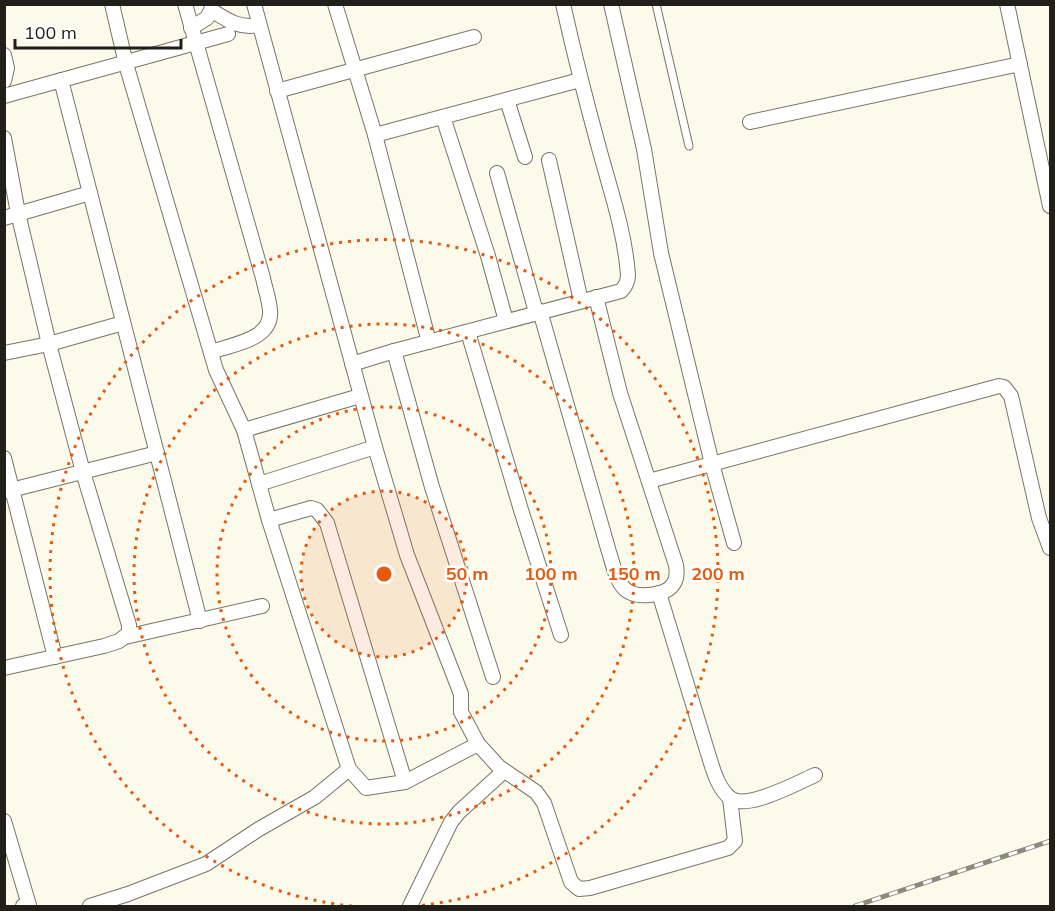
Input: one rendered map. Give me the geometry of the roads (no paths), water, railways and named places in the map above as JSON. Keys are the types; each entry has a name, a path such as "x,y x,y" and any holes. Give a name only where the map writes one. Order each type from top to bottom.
{"street":[{"path":"112,4 126,64 216,370 244,430 269,520 349,769 366,788 405,783 478,744"},
{"path":"185,4 263,278 270,310 270,323 267,329 255,337 211,352"},
{"path":"254,4 360,396 407,555 461,694 461,711 478,744 490,760 536,792 544,802 571,882 579,889 591,888 733,845 736,835 730,798"},
{"path":"335,4 375,135 429,342"},
{"path":"352,364 621,291 627,285 628,277 616,212 580,80 563,4"},
{"path":"611,4 644,149 661,253 712,464 734,543"},
{"path":"1007,4 1050,206"},
{"path":"191,28 207,18 208,7 235,24 248,27 259,25"},
{"path":"4,96 228,34"},
{"path":"277,91 474,37"},
{"path":"4,55 7,68 4,81"},
{"path":"750,122 1020,64"},
{"path":"61,80 200,621"},
{"path":"375,135 580,80"},
{"path":"507,100 525,157"},
{"path":"443,117 488,256 506,321"},
{"path":"4,138 18,213 49,344 83,472 129,625 129,633 125,637"},
{"path":"549,160 581,301"},
{"path":"497,173 619,580 625,590 634,595 659,593 671,588 675,582 677,569 620,393 596,297"},
{"path":"4,218 90,193"},
{"path":"4,353 49,344 123,324"},
{"path":"468,332 561,635"},
{"path":"394,351 432,487 493,676"},
{"path":"648,481 999,386 1009,393 1039,518 1050,548"},
{"path":"244,430 360,396"},
{"path":"259,484 375,447"},
{"path":"9,490 157,453"},
{"path":"4,458 9,490 55,657"},
{"path":"269,520 311,508 317,510 327,522 405,783"},
{"path":"659,593 716,778 730,798 736,802 751,801 814,775"},
{"path":"4,668 104,646 125,637 262,606"},
{"path":"90,906 206,864 259,829 315,797 349,769"},
{"path":"410,906 451,822 504,771"},
{"path":"4,821 27,906"}],"lane":[{"path":"656,4 689,146"}],"railway":[{"path":"855,906 1050,841"}]}
